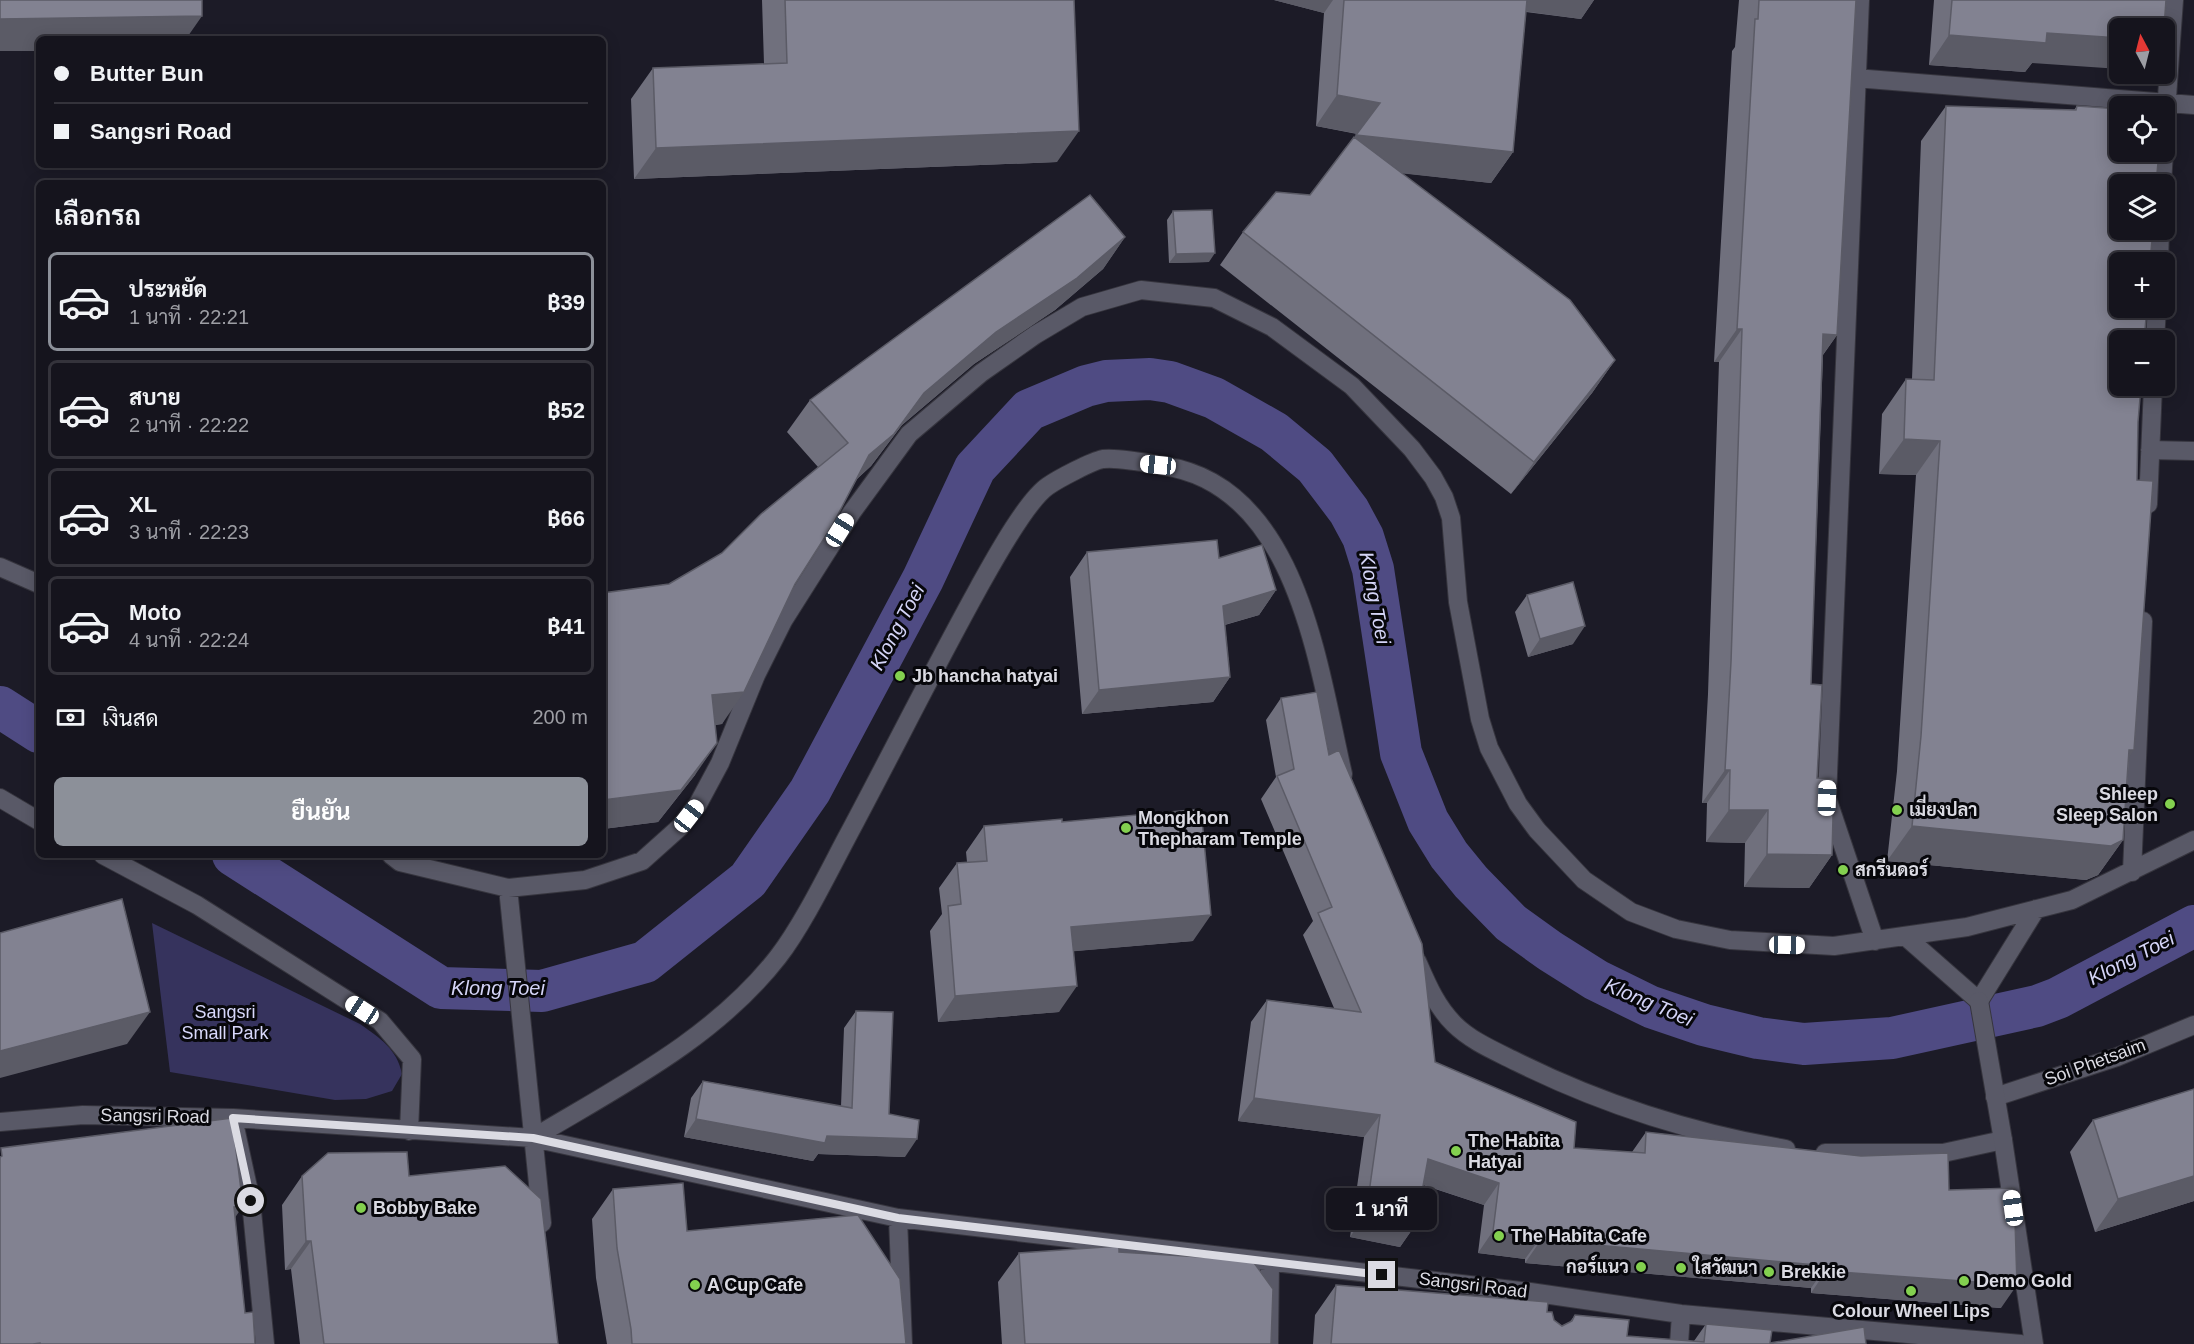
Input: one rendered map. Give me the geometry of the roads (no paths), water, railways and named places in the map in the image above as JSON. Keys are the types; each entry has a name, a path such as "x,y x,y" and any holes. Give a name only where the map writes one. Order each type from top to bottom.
{"street":[{"path":"1860,0 1827,798 1875,941"},
{"path":"2167,96 2174,0"},
{"path":"1855,78 2109,99"},
{"path":"2175,104 2194,105"},
{"path":"395,858 400,862 508,888 585,880 642,861 680,827 698,804 720,763 756,675 783,621 852,512 909,434 981,373 1035,335 1082,307 1141,290 1214,298 1272,327 1352,386 1412,449 1433,477 1444,497 1451,518 1458,602 1480,719 1489,748 1518,804 1537,830 1584,880 1631,912 1687,931 1730,940 1834,946 1875,941 1967,927 2072,900 2194,840"},
{"path":"2147,520 2153,396"},
{"path":"2150,450 2194,451"},
{"path":"533,1138 635,1078 694,1038 752,989 782,953 835,859 1006,539 1046,487 1103,459 1174,467 1207,477 1240,503 1275,546 1297,592 1310,633 1346,787"},
{"path":"0,567 36,583"},
{"path":"2132,872 2143,603"},
{"path":"0,798 36,819"},
{"path":"109,858 197,905 380,1021 412,1059 410,1131"},
{"path":"508,888 544,1241"},
{"path":"1979,1001 2036,909"},
{"path":"1905,936 1979,1001 2034,1344"},
{"path":"1408,941 1432,995 1442,1011 1469,1037 1565,1086 1626,1108 1736,1140 1836,1154 1943,1153 2003,1140"},
{"name":"Soi Phetsaim","path":"1995,1097 2117,1057 2194,1024"},
{"name":"Sangsri Road","path":"0,1122 83,1115 233,1118 533,1138 898,1218 1546,1294 1848,1337 2021,1344"},
{"path":"233,1118 251,1201 265,1344"},
{"path":"898,1218 903,1344"},
{"path":"1269,1344 1270,1263"},
{"path":"1545,1314 1546,1294"},
{"path":"1679,1344 1681,1314"}],"waterway":[{"name":"Klong Toei","path":"238,858 441,988 542,991 645,962 748,880 810,791 923,579 975,468 1029,410 1086,386 1106,381 1150,379 1170,382 1214,398 1274,432 1315,466 1349,511 1363,537 1373,569 1401,753 1428,821 1449,855 1471,882 1511,923 1596,980 1651,1007 1704,1025 1758,1038 1804,1044 1892,1038 2037,1006 2058,998 2194,926"},
{"name":"Klong Toei","path":"0,707 36,730"}],"place":[{"name":"Jb hancha hatyai","path":"900,676"},
{"name":"Shleep Sleep Salon","path":"2170,804"},
{"name":"เมี่ยงปลา","path":"1897,810"},
{"name":"Mongkhon Thepharam Temple","path":"1126,828"},
{"name":"สกรีนดอร์","path":"1843,870"},
{"name":"The Habita Hatyai","path":"1456,1151"},
{"name":"Bobby Bake","path":"361,1208"},
{"name":"The Habita Cafe","path":"1499,1236"},
{"name":"กอร์แนว","path":"1641,1267"},
{"name":"ใสวัฒนา","path":"1681,1268"},
{"name":"Brekkie","path":"1769,1272"},
{"name":"Demo Gold","path":"1964,1281"},
{"name":"A Cup Cafe","path":"695,1285"},
{"name":"Colour Wheel Lips","path":"1911,1291"}],"park label":[{"name":"Sangsri Small Park","path":"225,1022"}]}
